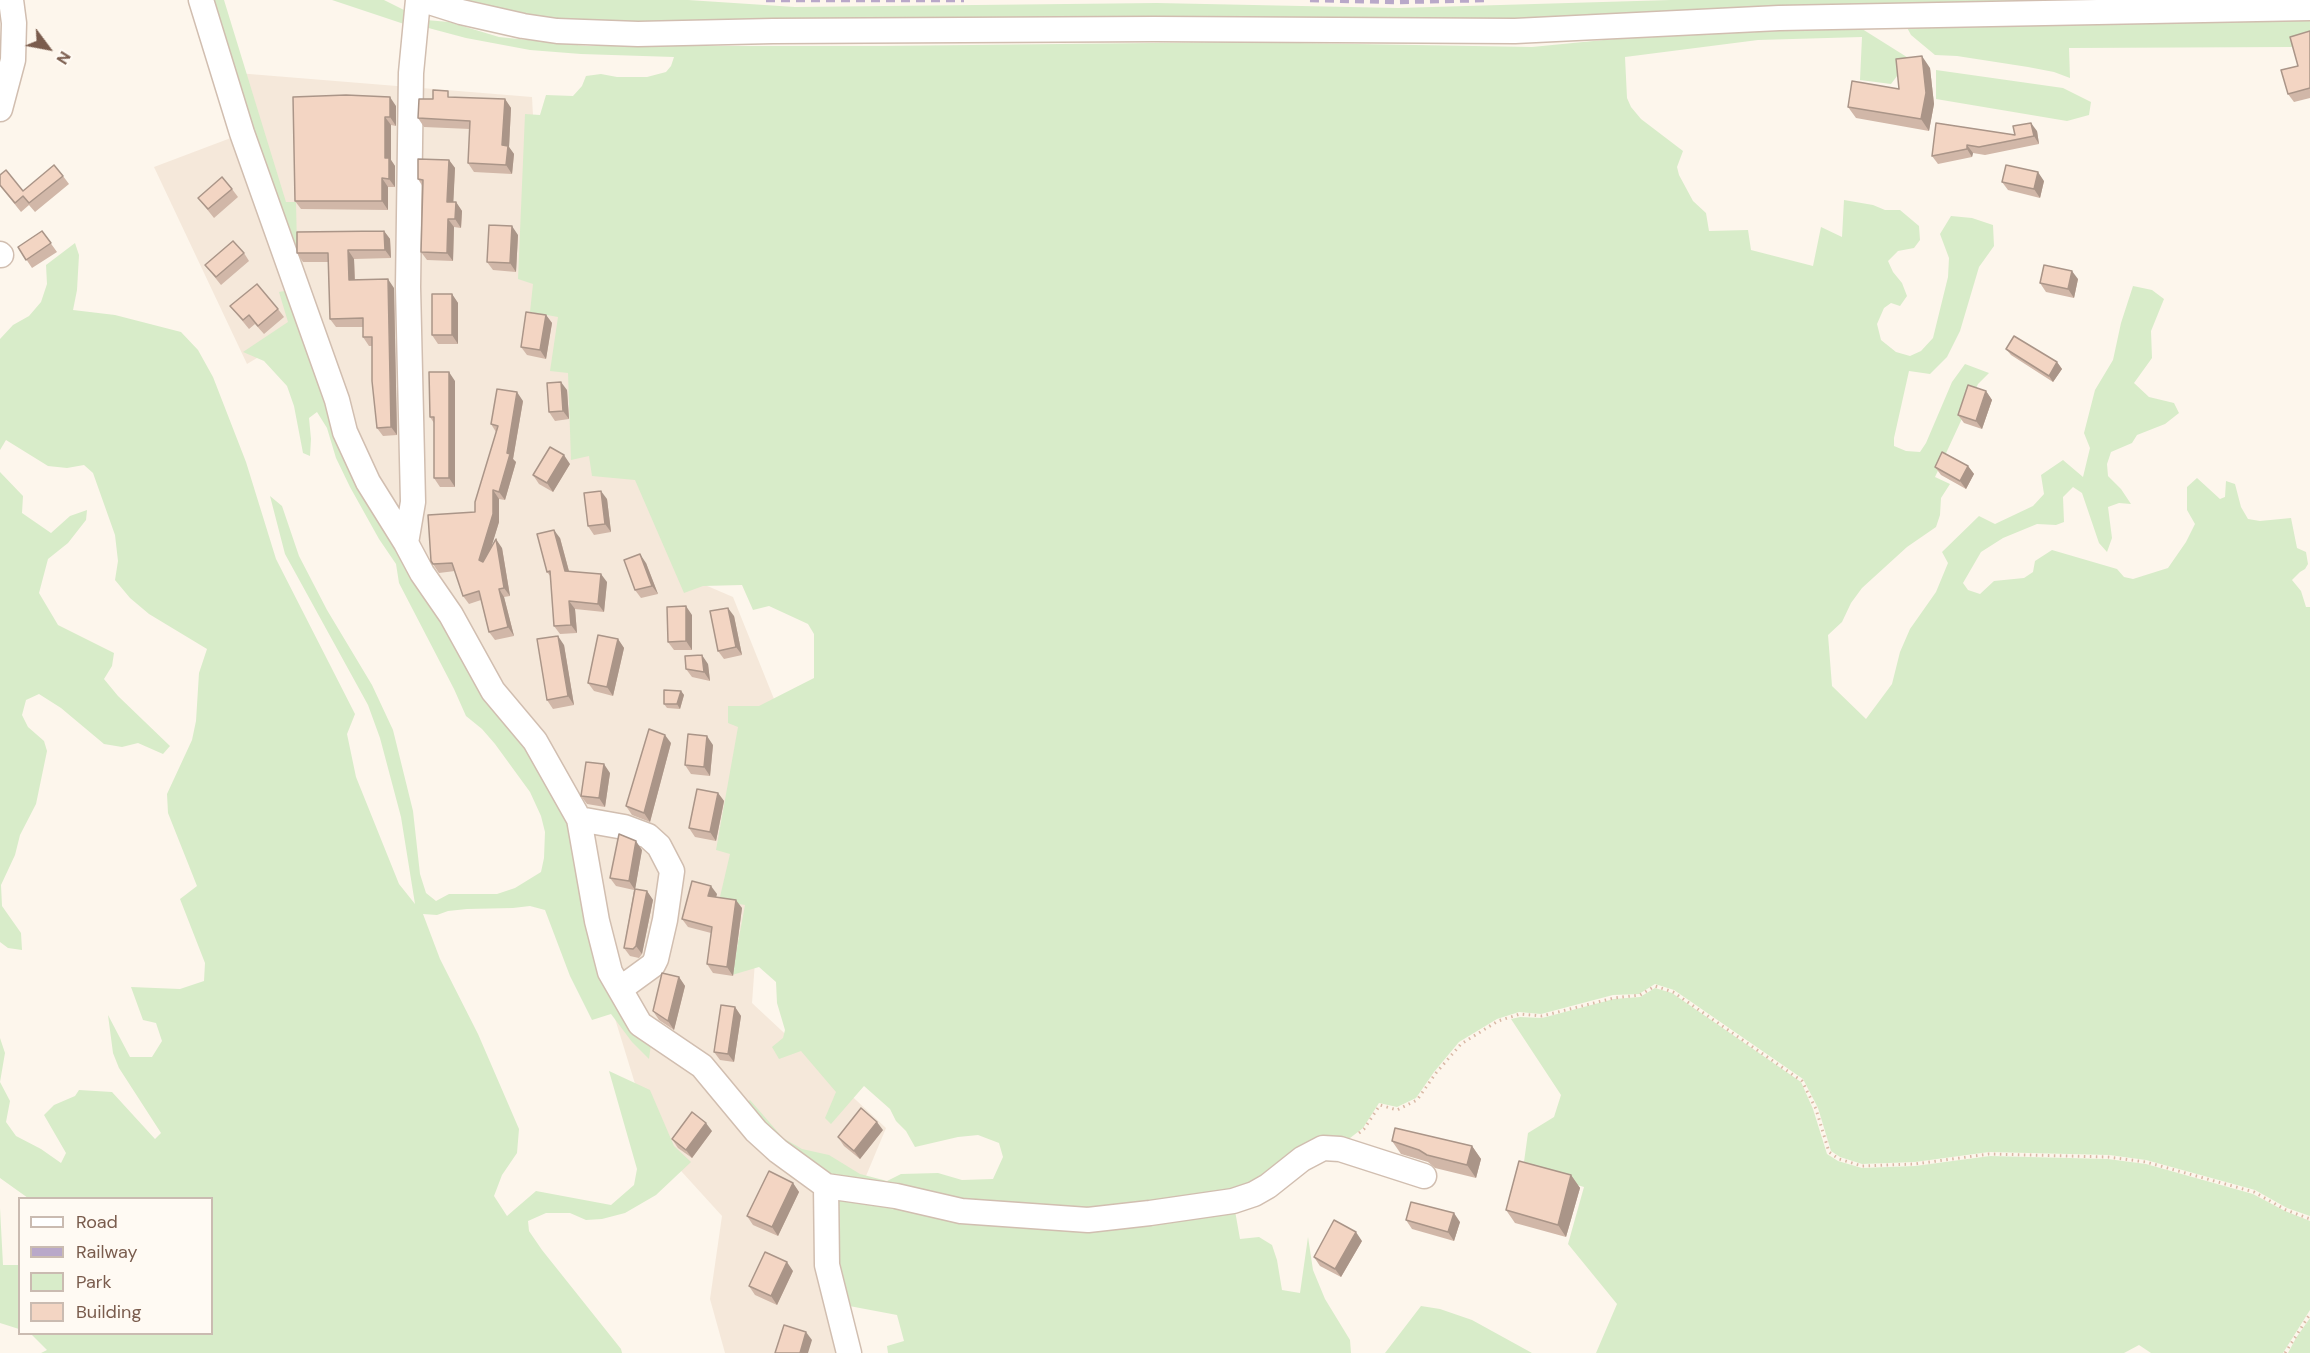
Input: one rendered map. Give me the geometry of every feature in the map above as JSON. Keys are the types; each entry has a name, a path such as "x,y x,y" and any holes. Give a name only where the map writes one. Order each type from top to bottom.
{"street":[{"path":"0,109 13,60 14,23 11,0"},
{"path":"201,0 242,133 337,400 345,432 368,482 422,573 468,642 493,691 535,741 579,819 603,947 610,972 640,1024 702,1066 756,1131 778,1151 826,1186 896,1196 961,1211 1088,1220 1233,1201 1254,1194 1268,1186 1312,1152 1323,1148 1340,1149 1425,1176"},
{"path":"406,543 413,502 408,287 411,73 418,0"},
{"path":"423,0 494,21 557,32 638,34 1142,28 1515,31 1779,18 2310,8"},
{"path":"579,819 624,827 648,836 665,855 672,871 665,920 656,959 653,965 620,988"},
{"path":"826,1186 827,1265 849,1353"}],"path":[{"path":"1340,1149 1364,1129 1380,1105 1397,1110 1417,1100 1461,1044 1498,1021 1520,1014 1542,1016 1614,998 1640,995 1655,986 1673,992 1802,1081 1816,1108 1829,1152 1839,1160 1862,1166 1915,1164 1989,1154 2108,1157 2146,1162 2254,1192 2286,1210 2310,1219"},
{"path":"2285,1353 2310,1314"}],"shaded area":[{"path":"237,73 532,97 542,283 684,576 733,597 774,699 752,1003 886,1128 836,1248 845,1353 725,1353 710,1299 722,1216 652,1139 593,947 572,805 410,559 305,329 247,364 154,167 244,133"}],"green space":[{"path":"208,0 224,0 286,202 296,202 297,247 287,247"},
{"path":"332,0 384,0 404,10 410,26"},
{"path":"441,0 688,0 795,7 1157,3 1398,8 1671,0 2310,0 1592,21 557,26"},
{"path":"426,20 449,22 499,37 587,46 882,46 1240,42 1532,47 1614,39 1859,27 1910,59 1891,84 1860,80 1862,37 1758,40 1625,57 1627,98 1641,119 1683,151 1677,167 1679,175 1693,201 1706,213 1709,231 1748,230 1751,250 1813,266 1821,227 1842,237 1844,200 1873,205 1885,210 1900,210 1919,226 1920,240 1914,248 1898,251 1888,261 1902,283 1907,296 1900,306 1891,303 1884,308 1877,324 1881,340 1896,352 1910,356 1921,351 1933,338 1948,277 1949,258 1940,234 1951,216 1972,218 1993,225 1994,246 1979,267 1960,331 1947,357 1930,374 1909,371 1894,438 1894,446 1906,451 1920,452 1952,382 1965,364 1989,373 1978,384 1935,477 1950,484 1941,498 1940,515 1936,527 1907,547 1862,588 1851,603 1842,622 1828,635 1832,686 1866,719 1892,684 1900,652 1910,629 1936,592 1948,563 1942,552 1979,516 1995,524 2033,506 2044,494 2041,475 2063,460 2083,477 2090,448 2084,433 2095,390 2113,360 2121,323 2133,286 2152,290 2164,299 2151,331 2152,358 2134,383 2149,397 2174,403 2179,413 2165,424 2137,435 2132,443 2111,452 2107,464 2108,476 2131,504 2119,503 2108,507 2112,538 2107,552 2099,543 2082,493 2073,487 2063,497 2064,522 2056,525 2037,524 2003,538 1981,552 1963,583 1968,590 1980,594 1994,581 2024,578 2033,572 2035,561 2052,550 2117,569 2124,577 2133,579 2168,568 2195,524 2187,510 2187,487 2197,478 2220,499 2225,497 2226,481 2235,484 2241,507 2248,519 2260,521 2291,518 2297,548 2306,552 2308,564 2292,580 2301,591 2306,607 2310,607 2310,1216 2287,1208 2255,1190 2146,1160 2109,1155 1989,1152 1915,1162 1862,1164 1840,1157 1831,1151 1818,1108 1803,1079 1674,990 1655,984 1639,994 1613,995 1541,1014 1519,1012 1497,1019 1459,1042 1416,1098 1397,1107 1379,1103 1363,1128 1341,1145 1254,1186 1146,1207 1007,1210 839,1180 798,1160 745,1103 750,1100 783,1138 802,1149 829,1155 860,1174 887,1181 901,1174 938,1173 962,1180 993,1179 1003,1157 999,1143 978,1135 915,1147 890,1109 864,1086 831,1124 825,1118 836,1092 801,1051 779,1059 772,1047 783,1038 785,1030 777,1003 776,982 759,967 732,975 745,905 719,901 730,854 716,850 738,727 728,723 728,706 759,706 814,678 814,634 808,624 769,606 753,610 742,585 703,586 684,593 635,480 592,476 589,456 571,460 568,373 550,371 558,317 530,312 533,284 518,279 525,114 540,115 546,95 573,96 582,86 586,76 601,74 617,77 647,77 666,72 674,57 530,50 466,38 421,26"},
{"path":"2310,20 2310,42 2291,47 2069,48 2070,78 2028,67 1957,56 1935,55 1911,35 1904,22 2141,23"},
{"path":"1936,70 2063,88 2091,102 2089,115 2067,121 1936,99"},
{"path":"75,243 79,255 77,290 73,310 115,315 181,332 198,350 213,377 246,462 276,559 355,714 347,734 356,777 399,884 415,904 401,817 380,738 368,705 285,554 270,496 282,506 299,556 327,610 372,685 393,730 413,811 420,874 426,893 436,901 449,894 497,894 515,888 541,872 545,832 541,816 530,792 495,744 466,716 399,583 396,564 350,487 336,458 327,428 317,412 309,418 310,456 303,453 294,406 287,386 264,361 243,352 288,322 279,292 290,290 333,402 563,797 593,922 652,1037 649,1059 632,1042 611,1014 592,1020 570,976 545,910 530,906 467,909 437,915 423,914 440,959 478,1034 519,1129 517,1153 502,1175 494,1196 507,1216 536,1191 611,1205 634,1185 637,1169 609,1071 650,1090 674,1146 691,1162 656,1195 625,1213 602,1219 586,1220 570,1213 546,1213 528,1221 529,1231 542,1250 622,1353 41,1353 47,1350 32,1335 213,1335 213,1197 27,1197 0,1178 0,1082 10,1101 6,1122 16,1136 61,1163 66,1153 44,1115 54,1105 75,1096 79,1090 112,1092 155,1139 161,1133 119,1068 113,1053 108,1015 130,1057 152,1057 162,1041 156,1023 143,1020 131,987 180,989 204,981 205,963 180,899 197,886 168,813 167,794 192,740 196,721 199,673 207,649 149,614 130,598 115,580 118,561 115,535 93,473 84,465 67,468 48,466 6,440 0,450 0,339 13,325 29,316 41,302 47,284 46,265"},
{"path":"0,472 23,496 22,513 51,533 70,516 87,510 86,520 68,543 48,559 39,593 58,625 114,653 112,666 104,679 118,696 170,746 163,754 138,743 122,747 104,744 61,708 39,694 26,700 22,715 28,727 44,741 47,751 36,804 20,835 15,855 1,885 2,906 21,933 22,950 8,948 0,942"},
{"path":"1655,988 1672,993 1801,1082 1813,1109 1827,1154 1838,1161 1862,1168 1915,1166 1990,1156 2108,1159 2146,1164 2253,1194 2310,1221 2310,1310 2283,1353 2151,1353 2139,1345 2124,1353 1596,1353 1617,1304 1568,1244 1584,1187 1523,1169 1528,1133 1554,1117 1561,1095 1511,1019 1542,1018 1614,999 1640,997"},
{"path":"0,1038 5,1053 0,1082"},
{"path":"836,1192 945,1214 1234,1205 1240,1239 1259,1237 1272,1245 1282,1290 1300,1293 1308,1237 1313,1270 1325,1299 1350,1340 1351,1353 888,1353 887,1346 904,1341 897,1315 844,1305 834,1243"},
{"path":"0,1208 3,1265 18,1265 18,1329 0,1323"},
{"path":"1421,1306 1440,1309 1472,1320 1532,1353 1385,1353"},
{"path":"2310,1318 2310,1353 2288,1353 2296,1338"}],"building":[{"path":"2310,31 2310,88 2288,94 2281,70 2298,66 2290,37"},
{"path":"1922,56 1926,93 1921,119 1848,107 1852,81 1899,89 1896,59"},
{"path":"433,90 448,91 448,97 505,99 502,145 508,146 506,165 468,163 470,121 418,118 419,99 433,99"},
{"path":"346,95 390,97 390,117 385,117 385,158 389,158 389,179 382,178 382,201 295,201 293,97"},
{"path":"1936,123 2015,135 2013,126 2031,123 2034,136 1979,147 1967,145 1967,149 1932,156"},
{"path":"418,159 449,160 447,202 456,202 455,219 448,219 447,253 421,252 423,180 418,179"},
{"path":"54,165 63,176 29,203 23,196 15,203 0,185 0,175 6,170 23,191"},
{"path":"2006,165 2038,172 2034,189 2002,182"},
{"path":"222,177 232,189 208,209 198,198"},
{"path":"489,225 512,226 510,263 487,262"},
{"path":"42,231 51,243 26,260 18,247"},
{"path":"384,231 385,250 348,250 349,280 388,279 391,427 377,428 372,381 372,337 363,337 363,318 330,319 328,253 297,253 297,232"},
{"path":"233,241 244,253 216,277 205,265"},
{"path":"2044,265 2072,271 2068,289 2040,283"},
{"path":"257,284 278,309 258,326 249,315 243,320 230,306"},
{"path":"432,294 452,294 452,335 432,335"},
{"path":"526,312 546,315 540,350 521,347"},
{"path":"2014,336 2057,362 2049,376 2006,349"},
{"path":"429,372 449,372 449,478 434,478 434,417 430,417"},
{"path":"561,382 563,411 549,412 547,383"},
{"path":"1968,385 1986,391 1976,421 1958,415"},
{"path":"497,389 517,392 507,453 510,454 499,492 493,490 493,514 479,560 483,562 496,539 504,588 499,589 508,627 489,632 479,591 463,596 452,563 433,564 431,561 428,515 475,512 475,502 498,426 491,424"},
{"path":"550,447 564,455 547,483 533,475"},
{"path":"1942,452 1968,466 1960,481 1935,467"},
{"path":"601,491 605,524 588,526 584,493"},
{"path":"554,530 565,571 601,574 598,604 569,601 571,625 554,626 550,571 547,572 537,534"},
{"path":"640,554 652,586 635,590 624,560"},
{"path":"686,606 686,641 668,642 667,607"},
{"path":"728,608 736,647 718,651 710,611"},
{"path":"598,635 618,639 607,687 588,683"},
{"path":"558,636 568,696 547,700 537,639"},
{"path":"702,655 704,672 686,669 685,656"},
{"path":"664,690 681,691 677,704 664,704"},
{"path":"649,729 665,735 644,813 626,806"},
{"path":"688,734 707,736 704,767 685,765"},
{"path":"586,762 604,764 599,798 581,796"},
{"path":"697,789 718,793 710,832 689,828"},
{"path":"619,834 636,841 629,881 610,878"},
{"path":"692,881 711,886 708,896 736,900 727,967 707,964 712,927 682,919"},
{"path":"635,889 647,891 636,946 633,949 624,948"},
{"path":"662,973 679,977 668,1021 653,1011"},
{"path":"721,1005 735,1007 728,1054 714,1052"},
{"path":"861,1108 877,1122 854,1151 838,1137"},
{"path":"692,1112 706,1123 686,1150 672,1139"},
{"path":"1395,1128 1472,1146 1467,1165 1427,1155 1392,1141"},
{"path":"1519,1161 1571,1175 1558,1225 1506,1210"},
{"path":"769,1171 793,1183 772,1227 747,1216"},
{"path":"1411,1202 1454,1213 1448,1232 1406,1220"},
{"path":"1334,1220 1356,1232 1335,1269 1314,1257"},
{"path":"765,1252 787,1262 771,1296 749,1286"},
{"path":"784,1325 806,1332 800,1353 775,1353"}],"railway":[{"path":"766,0 964,0"},
{"path":"1310,0 1398,2 1488,0"}]}
